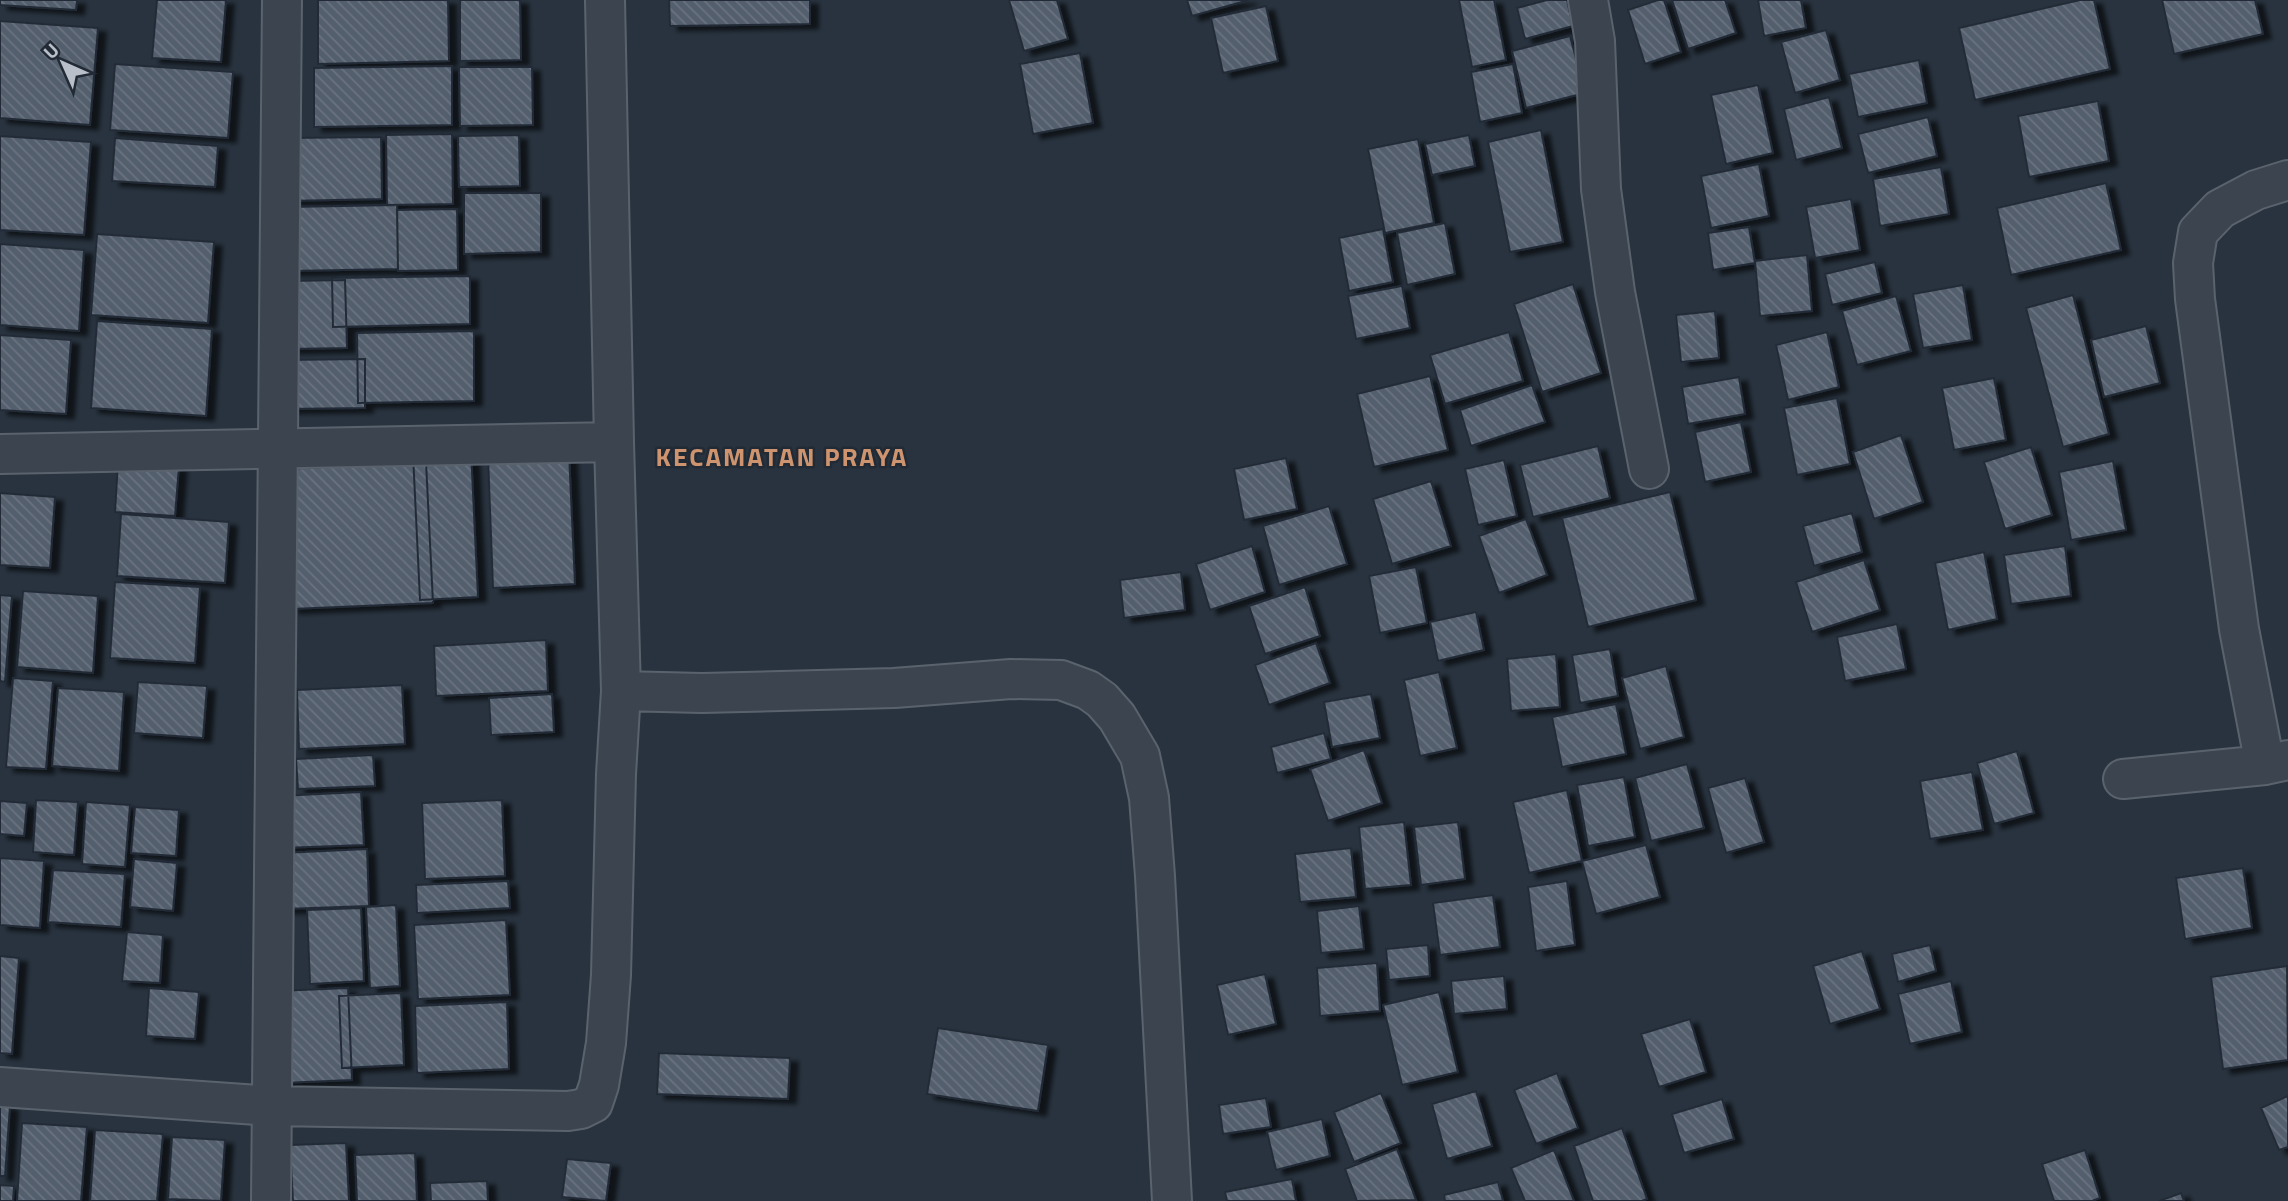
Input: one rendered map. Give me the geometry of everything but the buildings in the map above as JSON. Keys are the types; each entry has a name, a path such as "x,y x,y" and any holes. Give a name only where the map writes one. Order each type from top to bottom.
{"street":[{"path":"271,1201 282,0"},
{"path":"0,1087 272,1106 568,1111 593,1103 606,1043 611,975 615,774 621,691 605,0"},
{"path":"1588,0 1595,41 1601,189 1615,292 1649,469"},
{"path":"2123,779 2277,763 2239,629 2195,299 2193,263 2198,232 2220,209 2256,190 2288,180"},
{"path":"0,454 614,442"},
{"path":"621,691 702,693 894,688 1011,679 1061,680 1088,690 1102,700 1117,717 1140,756 1149,799 1172,1201"}],"district":[{"name":"KECAMATAN PRAYA","path":"782,457"}]}
